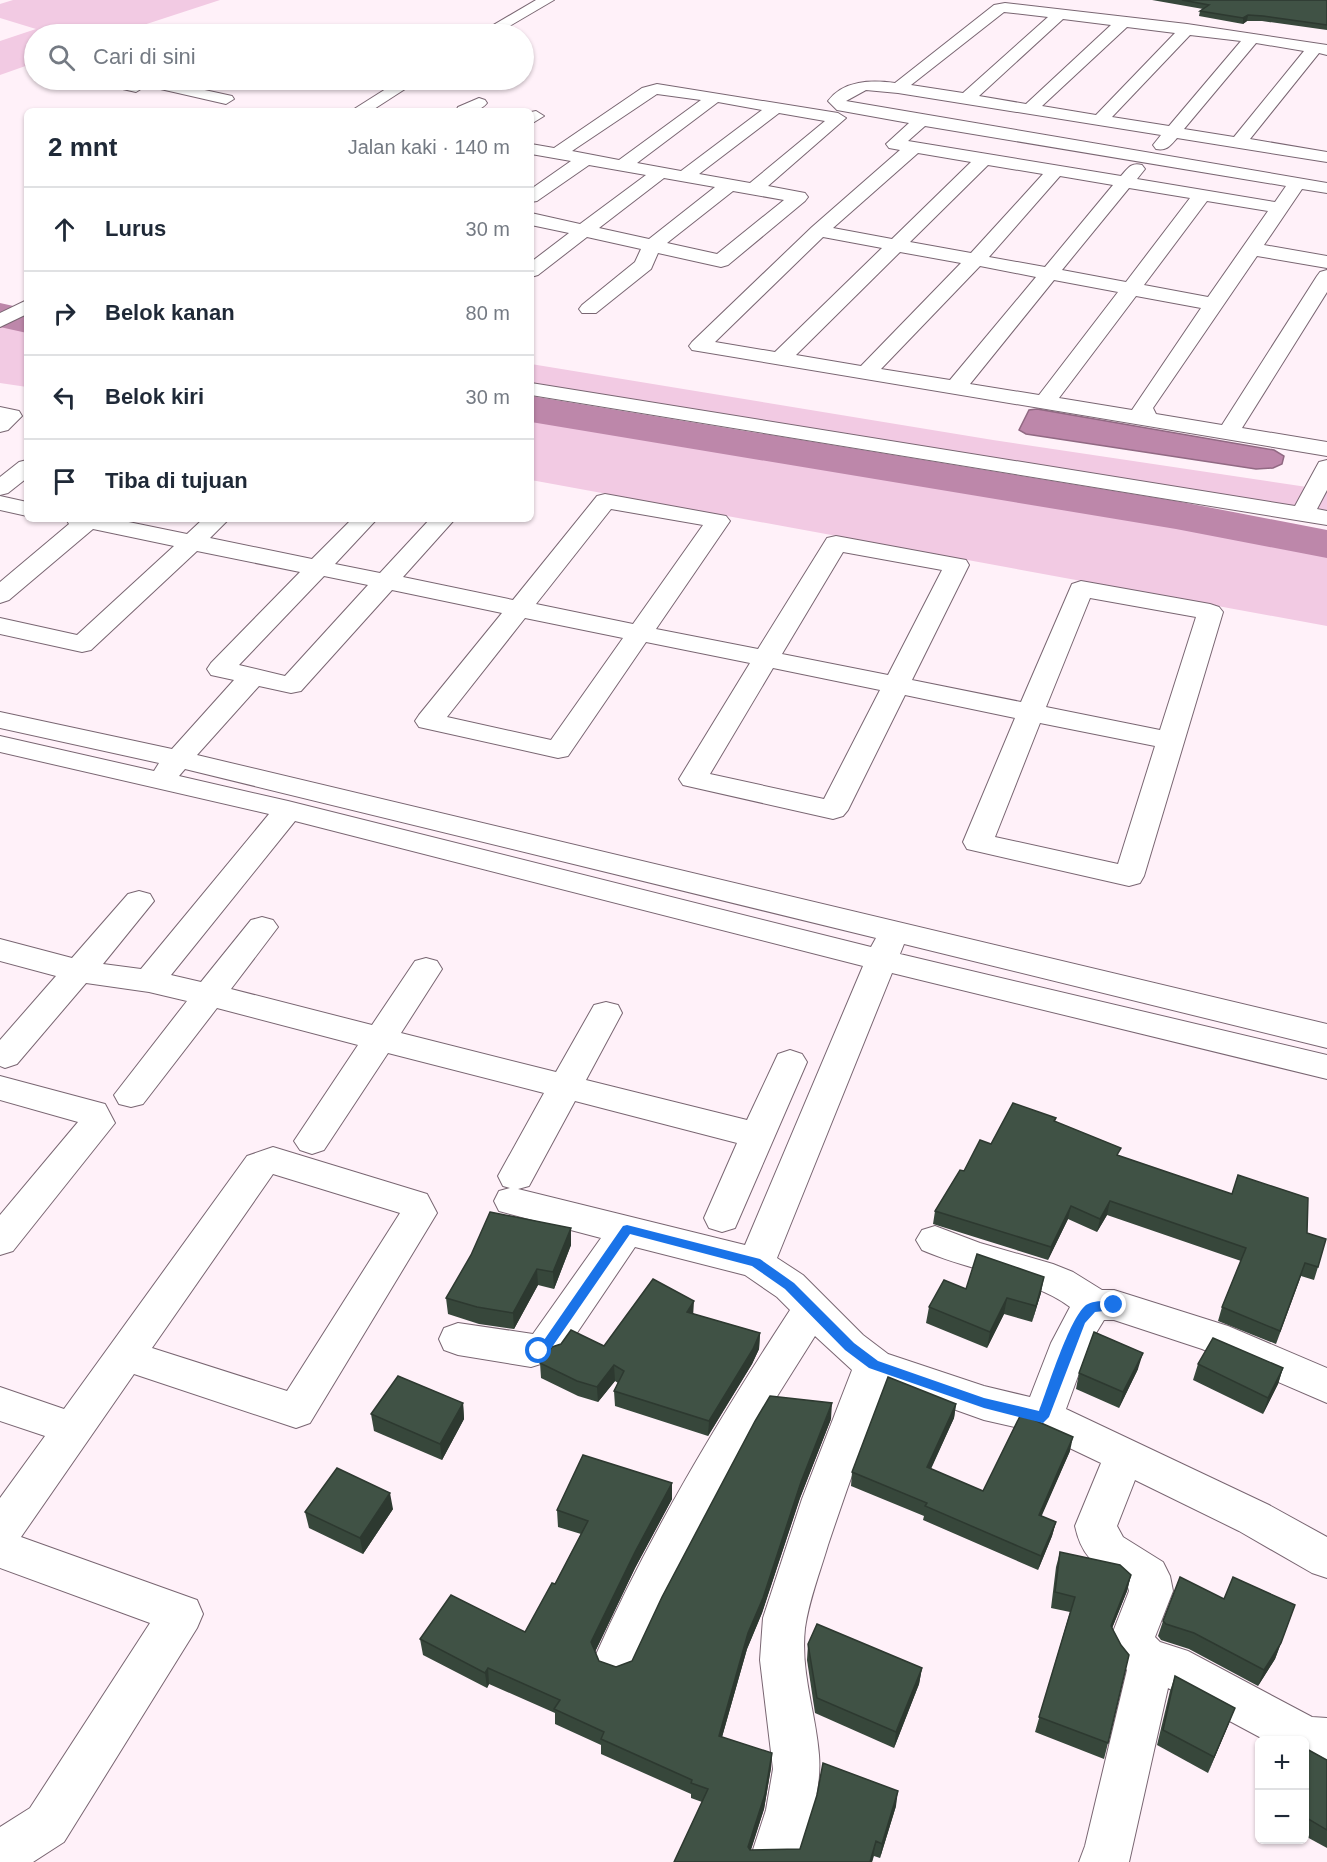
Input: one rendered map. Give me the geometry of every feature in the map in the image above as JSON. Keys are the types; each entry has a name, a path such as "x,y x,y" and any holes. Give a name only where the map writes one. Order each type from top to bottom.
{"street":[{"path":"504,24 547,0"},
{"path":"898,88 999,8 1188,29 1321,49"},
{"path":"966,99 1060,14"},
{"path":"1030,109 1123,22"},
{"path":"1100,120 1188,29"},
{"path":"955,388 1125,182 1148,159 1252,38"},
{"path":"1239,142 1321,49"},
{"path":"1322,140 1319,156 867,84 858,86 836,101 843,107 1327,188"},
{"path":"557,153 648,91 657,89 838,118 754,189"},
{"path":"172,90 226,99"},
{"path":"364,108 394,90"},
{"path":"623,165 715,97"},
{"path":"685,176 776,107"},
{"path":"922,120 895,144 1280,208"},
{"path":"914,147 819,231 699,346 1327,449"},
{"path":"534,149 799,197 721,261 534,220"},
{"path":"534,195 586,159"},
{"path":"780,359 984,159"},
{"path":"866,373 975,260 1055,171"},
{"path":"534,269 661,172"},
{"path":"1148,419 1142,408 1297,183"},
{"path":"589,309 644,265 651,247 730,184"},
{"path":"1045,402 1202,195"},
{"path":"819,231 1214,304"},
{"path":"1252,249 1327,262"},
{"path":"1228,432 1327,276"},
{"path":"0,297 24,306"},
{"path":"0,321 24,307"},
{"path":"534,389 1327,518"},
{"path":"0,414 11,416 0,425"},
{"path":"1303,514 1327,467"},
{"path":"0,488 24,469"},
{"path":"605,501 718,521 639,633 558,750 429,721 605,501"},
{"path":"0,503 24,508"},
{"path":"0,595 83,522"},
{"path":"95,522 1170,741"},
{"path":"0,626 82,644 214,522"},
{"path":"362,522 219,669 291,686 440,522"},
{"path":"836,543 957,566 896,685 833,810 693,779 836,543"},
{"path":"1081,589 1210,612 1170,741 1129,876 978,842 1081,589"},
{"path":"169,769 252,677"},
{"path":"0,720 169,769 887,947 1327,1067"},
{"path":"0,744 169,769 288,810 887,947 1327,1036"},
{"path":"149,981 288,810"},
{"path":"0,1241 97,1123 93,1113 3,1072 79,971 139,901"},
{"path":"131,1095 262,927"},
{"path":"756,1263 887,947"},
{"path":"0,950 79,971 149,981 209,995 758,1136"},
{"path":"312,1141 426,969"},
{"path":"606,1013 514,1189 627,1229 756,1263 790,1286 811,1310 849,1346 874,1365 984,1403 1043,1417 1125,1454 1254,1518 1327,1559"},
{"path":"722,1218 790,1062"},
{"path":"0,1533 71,1428 260,1165 273,1160 414,1204 418,1213 296,1411 124,1355"},
{"path":"458,1339 531,1351 546,1347 627,1229"},
{"path":"935,1240 966,1254 1062,1282 1081,1293 1096,1306"},
{"path":"1043,1417 1080,1321 1091,1308 1096,1306 1114,1305 1214,1337 1327,1386"},
{"path":"616,1659 650,1588 738,1424 811,1310"},
{"path":"773,1862 791,1805 795,1781 796,1757 781,1666 783,1630 790,1597 830,1473 874,1365"},
{"path":"0,1404 71,1428"},
{"path":"1125,1454 1096,1526 1101,1545 1148,1576 1150,1591 1131,1642 1148,1659 1172,1666 1308,1739 1327,1740"},
{"path":"0,1549 181,1614 47,1825 0,1855"},
{"path":"1103,1862 1107,1857 1150,1669 1148,1659"}],"shaded area":[{"path":"13,0 220,0 147,24 24,25 0,18 0,4"},
{"path":"24,33 24,67 0,75 0,41"},
{"path":"8,317 24,320 24,387 0,383 0,324"},
{"path":"534,364 993,440 1327,490 1327,518 534,390"},
{"path":"534,408 1176,515 1327,544 1327,626 534,481"},
{"path":"1037,409 1274,450 1284,456 1282,464 1273,468 1256,469 1026,434 1019,430 1029,410"}],"building":[{"path":"1182,0 1327,0 1327,25 1263,16 1248,15 1243,18 1200,11 1209,5"},
{"path":"1013,1103 1056,1118 1054,1121 1121,1148 1117,1155 1232,1194 1238,1175 1308,1198 1307,1233 1326,1239 1318,1267 1305,1263 1280,1331 1222,1307 1246,1248 1110,1201 1100,1219 1071,1206 1051,1247 935,1211 960,1170 964,1171 980,1140 991,1144"},
{"path":"490,1212 571,1228 553,1272 537,1269 513,1313 477,1307 446,1298 471,1255"},
{"path":"977,1254 1044,1277 1036,1306 1007,1298 990,1332 929,1307 944,1280 966,1289"},
{"path":"653,1279 694,1301 687,1312 760,1333 753,1349 709,1421 614,1391 624,1371 614,1365 597,1387 577,1381 540,1363 552,1347 561,1344 571,1330 604,1346"},
{"path":"1094,1332 1143,1353 1123,1392 1079,1373"},
{"path":"1213,1338 1283,1368 1268,1398 1198,1364"},
{"path":"398,1376 463,1403 440,1444 371,1414"},
{"path":"888,1377 956,1404 927,1467 983,1491 1020,1416 1073,1437 1039,1515 1056,1522 1041,1556 925,1506 927,1503 852,1472"},
{"path":"770,1396 832,1403 801,1482 763,1598 748,1633 719,1736 772,1753 765,1794 748,1847 750,1850 800,1849 817,1795 823,1763 898,1791 882,1844 876,1841 870,1862 674,1862 708,1789 601,1739 604,1732 554,1709 560,1700 488,1668 485,1673 420,1639 451,1595 525,1632 552,1583 555,1584 588,1521 557,1510 583,1455 672,1483 591,1642 599,1661 616,1667 632,1661 662,1597"},
{"path":"337,1468 390,1493 360,1538 305,1512"},
{"path":"1060,1552 1120,1565 1131,1575 1111,1626 1129,1655 1108,1743 1039,1717 1075,1597 1055,1592"},
{"path":"1180,1577 1224,1599 1233,1577 1295,1605 1281,1643 1264,1670 1194,1633 1163,1621"},
{"path":"817,1624 922,1668 896,1732 817,1698 808,1644"},
{"path":"1175,1676 1235,1708 1214,1757 1163,1730"},
{"path":"1309,1750 1327,1760 1327,1830 1309,1819"}],"waterway":[{"path":"0,315 24,320"},
{"path":"534,409 1176,515 1327,544"}],"route":[{"path":"539,1351 546,1347 627,1229 756,1263 790,1286 811,1310 849,1346 874,1365 984,1403 1043,1417 1080,1321 1091,1308 1114,1305"}]}
